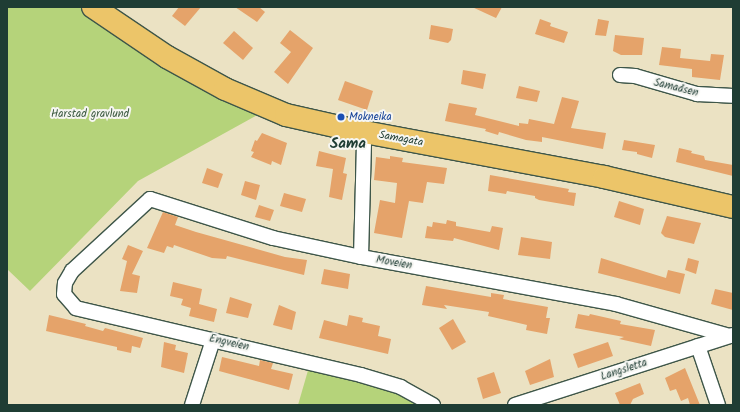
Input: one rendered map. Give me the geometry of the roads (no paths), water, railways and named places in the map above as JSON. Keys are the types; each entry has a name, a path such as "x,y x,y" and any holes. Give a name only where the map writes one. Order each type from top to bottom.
{"highway":[{"name":"Samagata","path":"92,7 166,57 225,89 286,115 368,133 604,177 733,207"}],"street":[{"name":"Samaåsen","path":"620,75 635,76 697,94 733,96"},
{"path":"361,257 364,142 368,133"},
{"name":"Moveien","path":"82,262 150,200 273,238 361,257 616,304 732,335"},
{"name":"Engveien","path":"82,262 72,271 63,288 64,294 76,308 361,375 401,387 433,405"},
{"name":"Langsletta","path":"515,405 732,335"},
{"path":"192,405 213,340"},
{"path":"698,346 718,405"}],"place":[{"name":"Mokneika","path":"341,117"}],"district":[{"name":"Sama","path":"348,145"}],"park label":[{"name":"Harstad gravlund","path":"90,114"}]}
